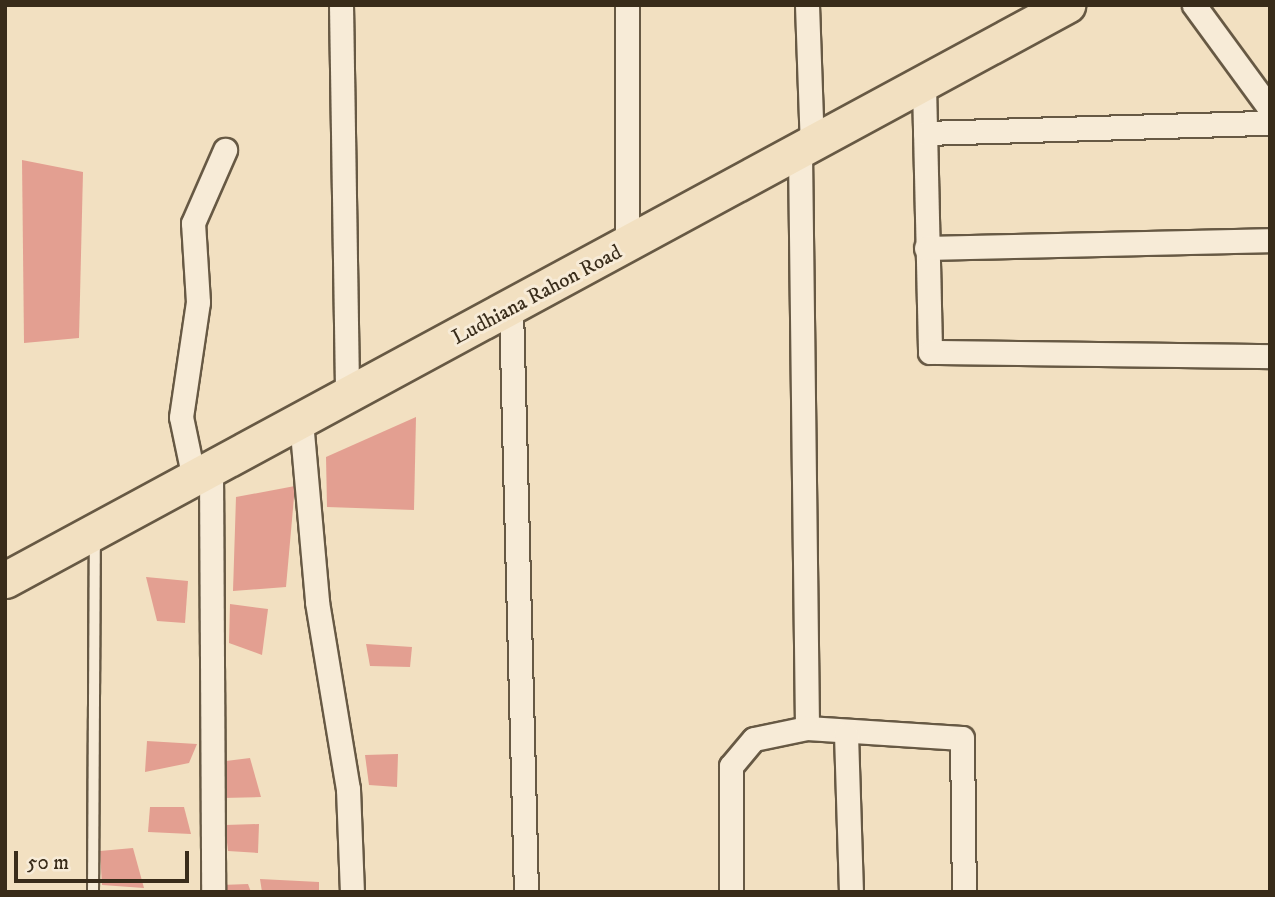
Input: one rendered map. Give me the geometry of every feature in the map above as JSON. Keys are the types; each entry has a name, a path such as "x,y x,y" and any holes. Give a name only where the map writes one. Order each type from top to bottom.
{"main road":[{"name":"Ludhiana Rahon Road","path":"5,580 924,85 1026,17 1067,5"}],"street":[{"path":"341,5 347,397"},
{"path":"626,247 627,5"},
{"path":"807,5 807,728"},
{"path":"1194,5 1270,109"},
{"path":"924,85 925,337 939,356 1270,356"},
{"path":"925,133 1270,123"},
{"path":"214,892 202,475 181,417 198,302 193,223 225,150"},
{"path":"926,248 1270,240"},
{"path":"512,308 526,892"},
{"path":"301,421 317,601 348,789 352,892"},
{"path":"731,892 731,766 754,739 807,728 846,734 961,738 964,892"},
{"path":"846,734 851,892"}],"lane":[{"path":"93,892 96,532"}],"building":[{"path":"22,160 83,172 79,338 24,343"},
{"path":"416,417 414,510 327,507 326,457"},
{"path":"295,486 286,587 233,591 236,497"},
{"path":"146,577 188,581 185,623 157,621"},
{"path":"230,604 268,609 262,655 229,643"},
{"path":"366,644 412,647 410,667 370,666"},
{"path":"147,741 197,744 189,763 145,772"},
{"path":"398,754 397,787 369,785 365,755"},
{"path":"250,758 261,797 222,798 218,762"},
{"path":"150,807 184,807 191,834 148,832"},
{"path":"259,824 258,853 228,851 225,825"},
{"path":"133,848 144,888 102,885 100,851"},
{"path":"260,879 319,882 319,892 262,892"},
{"path":"248,884 251,892 222,892 221,885"}]}
